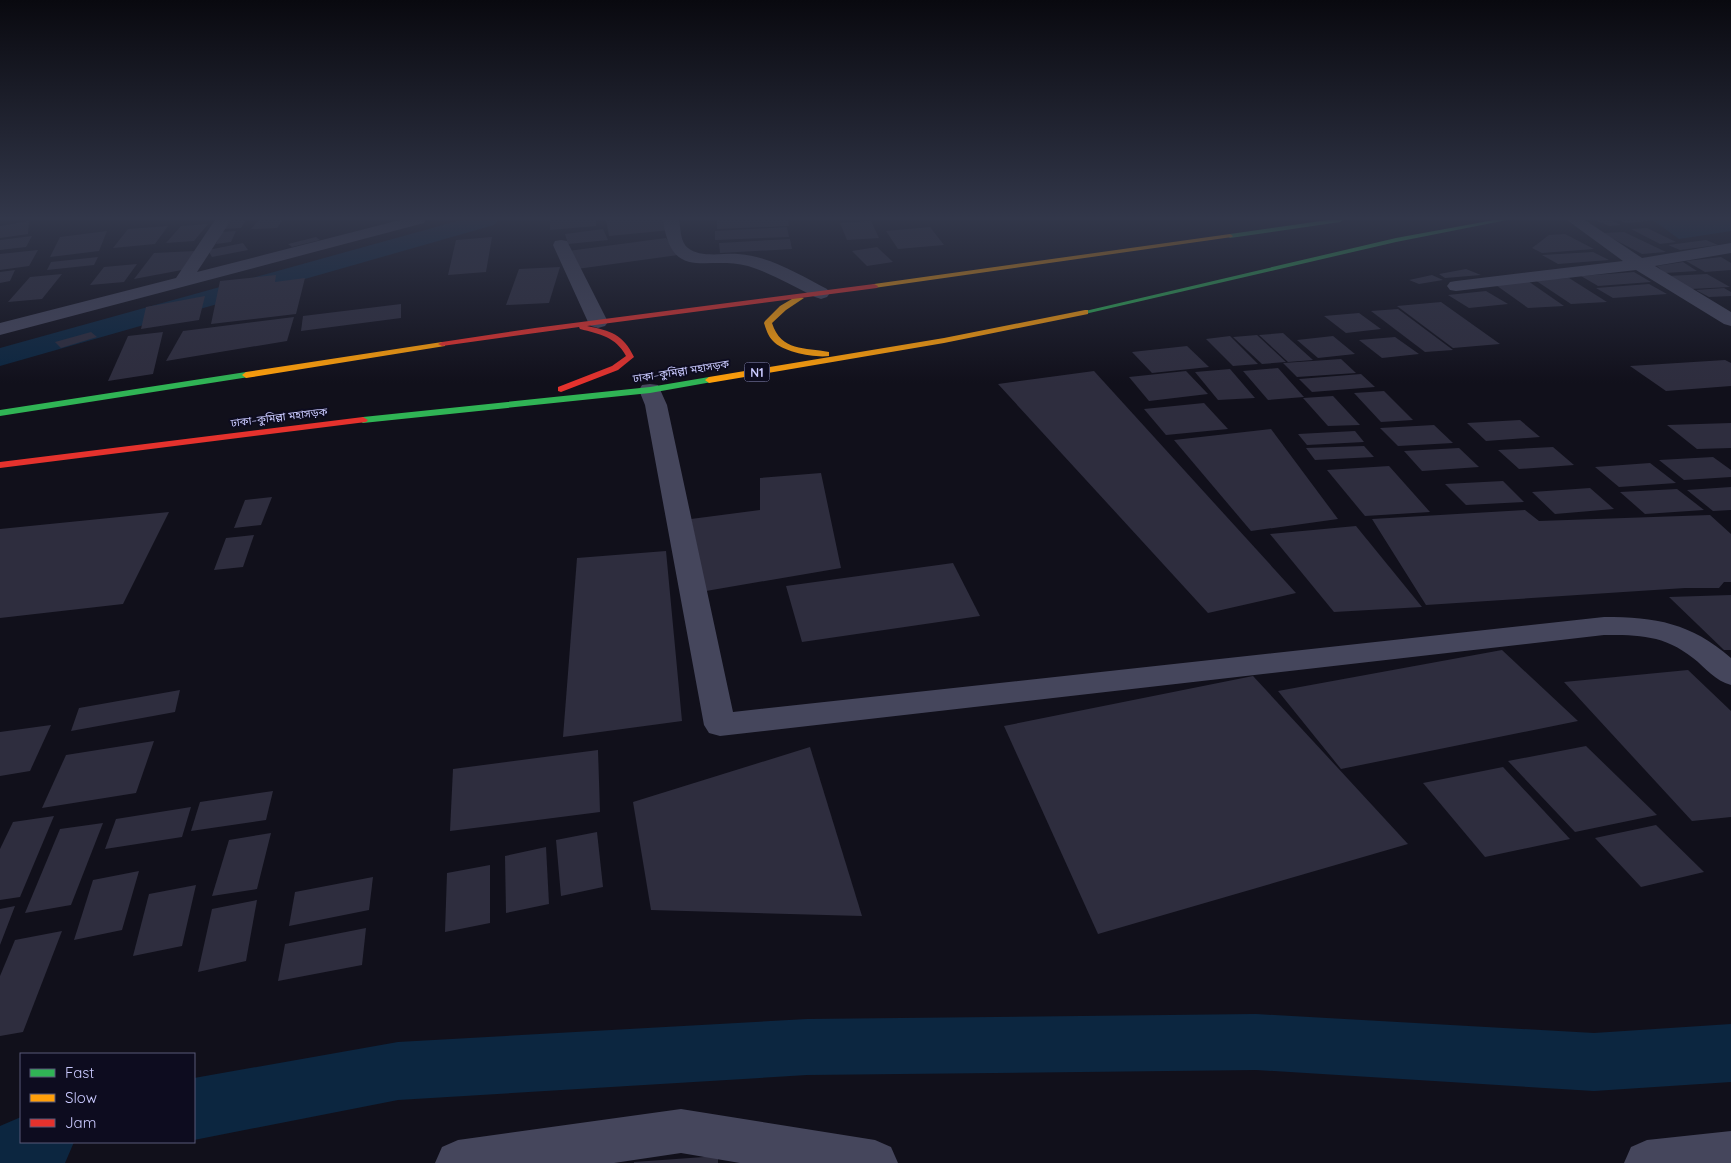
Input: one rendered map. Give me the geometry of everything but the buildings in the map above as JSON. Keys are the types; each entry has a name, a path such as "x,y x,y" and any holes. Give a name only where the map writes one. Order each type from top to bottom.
{"highway":[{"path":"0,413 574,325 959,274"},
{"name":"ঢাকা–কুমিল্লা মহাসড়ক","path":"0,464 159,444 650,390 1048,321 1249,274"},
{"path":"804,296 783,308 768,323 768,332 775,342 796,350 854,356"},
{"path":"512,404 579,383 615,368 630,357 626,344 613,335 574,325"}],"street":[{"path":"182,282 187,274"},
{"path":"0,328 211,274"},
{"path":"575,274 598,322"},
{"path":"782,274 822,293"},
{"path":"1456,286 1554,274"},
{"path":"1656,274 1731,320"},
{"path":"650,390 656,405 720,725 1604,626 1633,626 1670,633 1706,652 1731,674"},
{"path":"458,1163 681,1131 875,1163"},
{"path":"1647,1163 1731,1154"}],"waterway":[{"path":"0,357 293,274"},
{"path":"195,1109 398,1071 807,1047 1256,1042 1594,1062 1731,1053"},
{"path":"0,1159 39,1143"}],"traffic: fast":[{"path":"1085,312 1248,274"},
{"path":"0,413 246,375"},
{"path":"363,420 650,390 709,380"}],"traffic: slow":[{"path":"874,286 957,274"},
{"path":"800,298 783,308 768,323 771,332 776,339 790,348 826,354"},
{"path":"709,380 944,341 1085,312"},
{"path":"246,375 442,344"}],"traffic: jam":[{"path":"442,344 535,330 874,286"},
{"path":"561,389 615,368 630,357 622,343 611,335 583,327"},
{"path":"0,465 363,420"}]}
